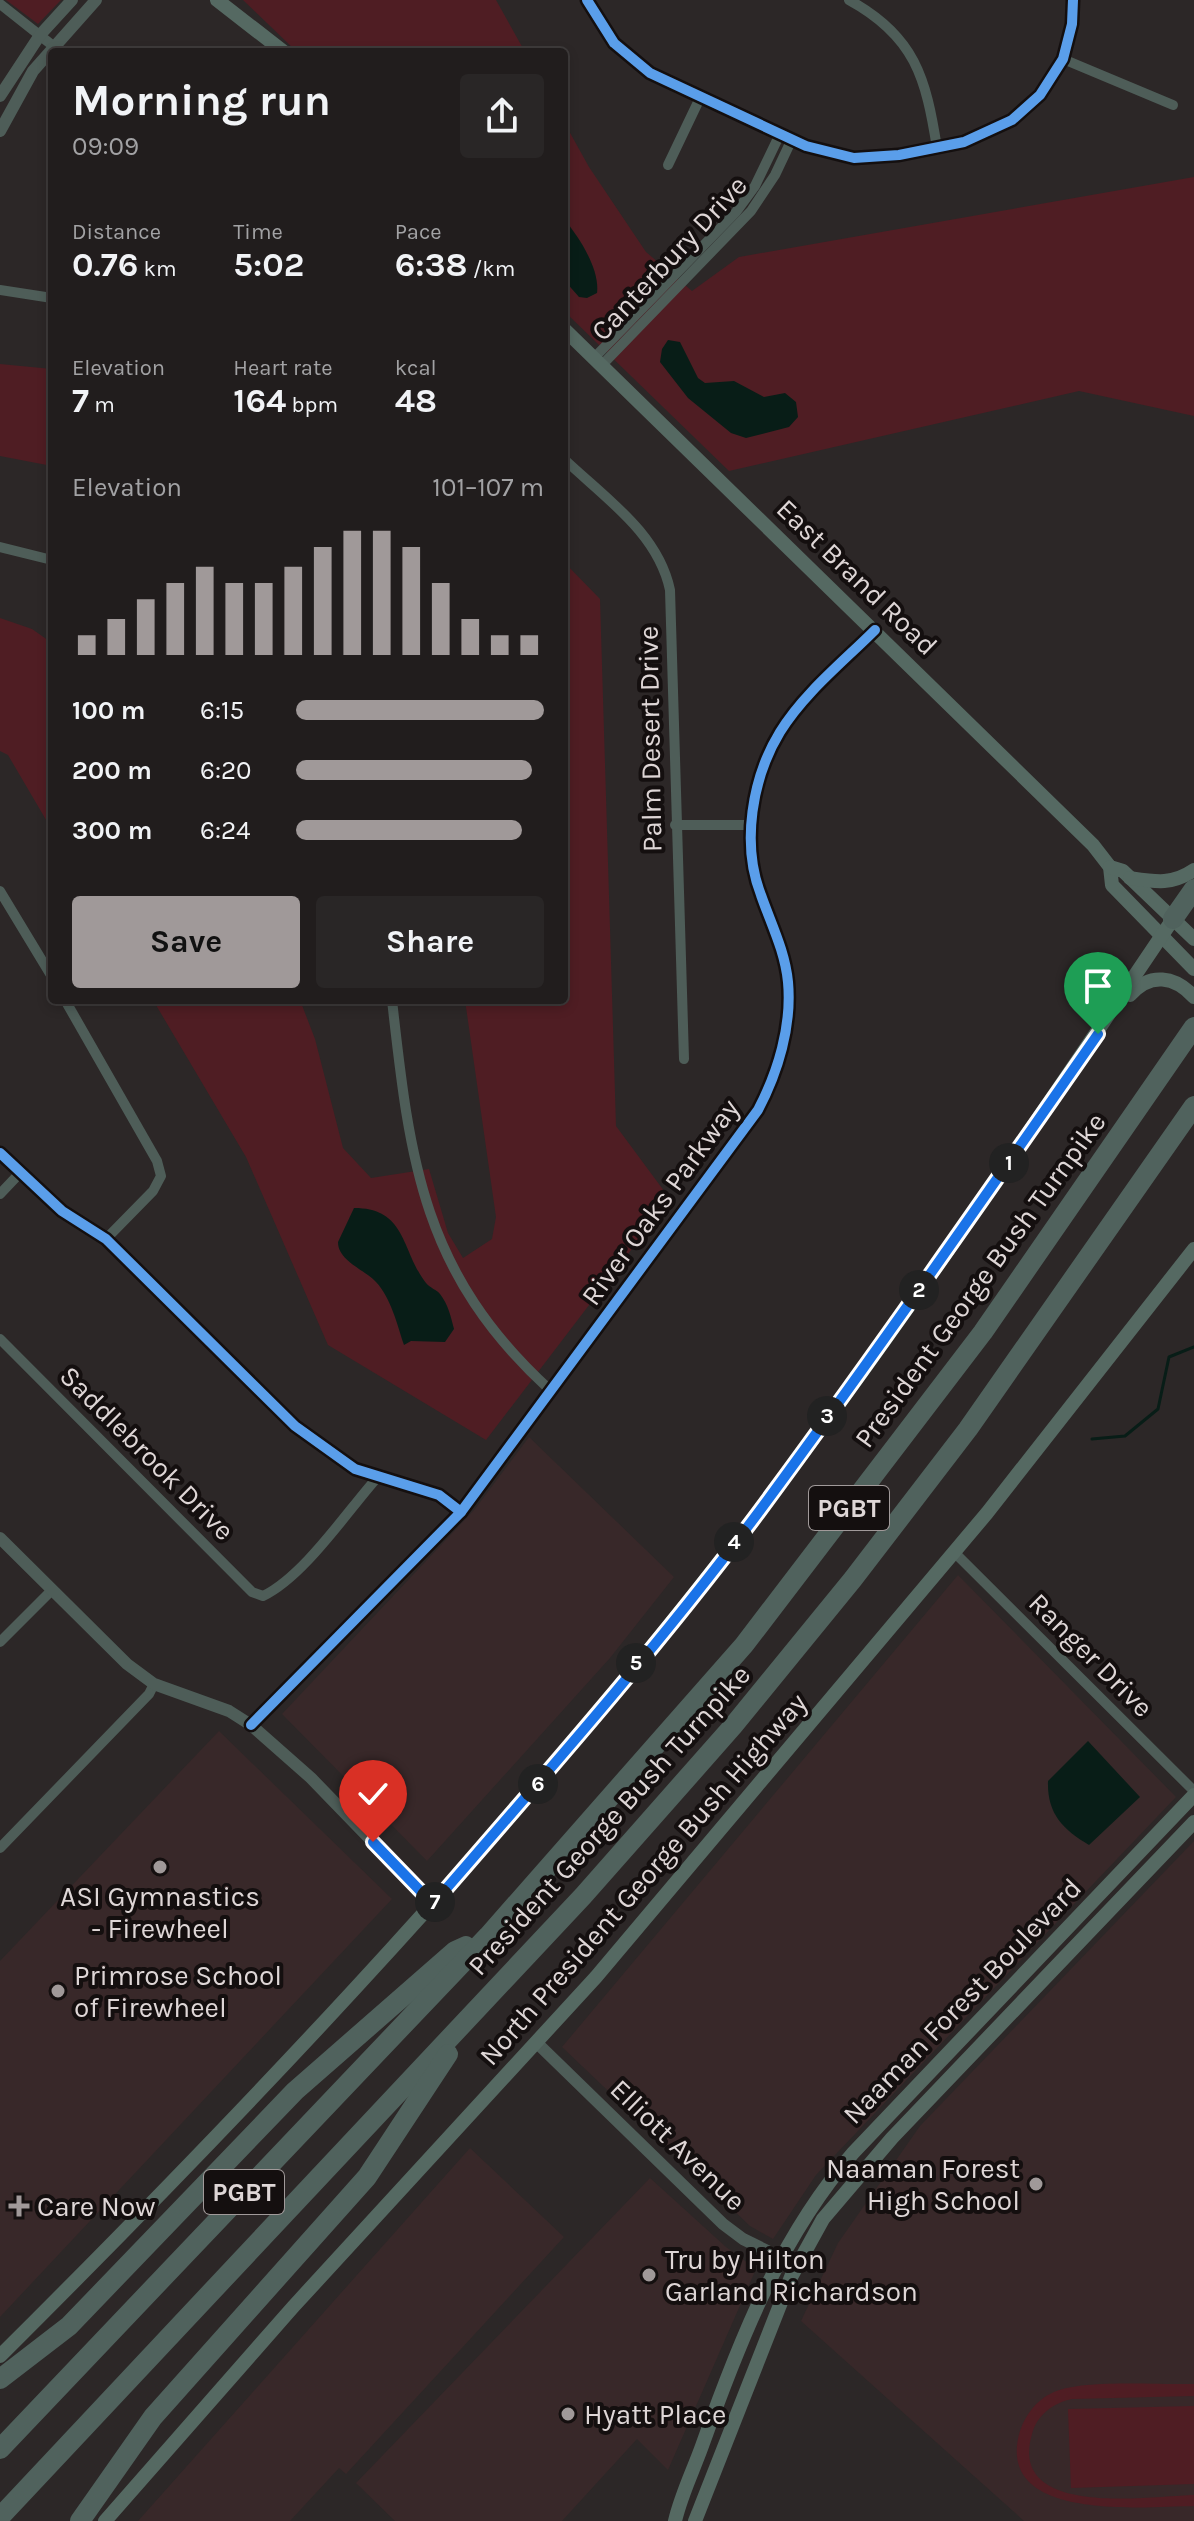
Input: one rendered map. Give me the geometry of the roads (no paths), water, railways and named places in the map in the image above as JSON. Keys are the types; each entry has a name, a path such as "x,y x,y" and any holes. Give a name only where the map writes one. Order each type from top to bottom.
{"highway":[{"path":"1168,927 1194,889"},
{"name":"President George Bush Turnpike","path":"0,2449 488,1936 744,1645 983,1332 1194,1027"},
{"name":"President George Bush Turnpike","path":"0,2517 668,1802 846,1589 991,1398 1194,1106"},
{"path":"0,2379 33,2356 80,2315 314,2073 455,1951 488,1936"},
{"path":"80,2521 153,2417 367,2177 413,2112 468,2019"}],"main road":[{"path":"217,0 279,48"},
{"name":"East Brand Road","path":"568,333 875,630 1093,845 1110,867 1130,878 1168,927 1194,969"},
{"name":"East Brand Road","path":"1110,867 1112,885 1168,927 1194,939"},
{"path":"1130,878 1161,883 1178,881 1194,870"},
{"path":"0,2356 115,2243 433,1904 553,1767 756,1514 968,1222 1106,1023 1168,927"},
{"path":"1106,1023 1135,990 1158,978 1173,980 1194,997"},
{"name":"North President George Bush Highway","path":"105,2521 293,2307 538,2044 954,1552 1194,1249"},
{"name":"Naaman Forest Boulevard","path":"675,2521 718,2397 780,2258 827,2183 1194,1793"},
{"name":"Naaman Forest Boulevard","path":"695,2521 796,2265 823,2219 895,2136 1194,1822"},
{"path":"883,2122 895,2136"},
{"path":"718,2397 728,2433"}],"street":[{"path":"0,96 40,35 72,0"},
{"path":"50,48 96,0"},
{"path":"587,0 614,43 650,73 820,151 854,158 937,148 978,138 1012,120 1040,95 1063,59 1072,24 1073,0"},
{"path":"849,0 895,32 911,54 926,87 937,148"},
{"path":"0,4 52,45"},
{"path":"0,131 48,50"},
{"path":"1063,59 1173,105"},
{"path":"668,165 700,98"},
{"name":"Canterbury Drive","path":"598,362 736,212 755,186 780,134"},
{"name":"Canterbury Drive","path":"598,362 751,211 775,175 792,139"},
{"path":"0,290 48,297"},
{"name":"Palm Desert Drive","path":"568,463 649,539 665,565 673,617 675,825 684,1059"},
{"path":"0,547 48,559"},
{"name":"River Oaks Parkway","path":"251,1725 461,1512 758,1110 771,1086 785,1031 788,982 773,923 759,893 751,825 756,792 780,732 804,701 875,630"},
{"path":"675,825 751,825"},
{"path":"0,891 48,970"},
{"path":"67,1004 157,1161 161,1176 153,1191 106,1239"},
{"path":"393,1004 414,1151 425,1202 439,1243 461,1286 487,1324 509,1351 550,1390"},
{"path":"0,1153 62,1211 106,1239 295,1426 355,1469 376,1479 439,1495 461,1512"},
{"path":"0,1194 19,1174"},
{"name":"Saddlebrook Drive","path":"0,1339 252,1592 263,1596 273,1591 307,1558 376,1479"},
{"path":"0,1538 127,1664 154,1684 229,1711 251,1725 311,1778 433,1904"},
{"name":"Ranger Drive","path":"954,1552 1194,1793"},
{"path":"0,1642 52,1590"},
{"path":"0,1848 149,1694 154,1684"},
{"name":"Elliott Avenue","path":"538,2044 723,2224 743,2239 796,2265"}],"waterway":[{"path":"1092,1439 1125,1436 1158,1409 1169,1357 1194,1347"}],"place":[{"name":"ASI Gymnastics - Firewheel","path":"160,1867"},
{"name":"Primrose School of Firewheel","path":"58,1991"},
{"name":"Naaman Forest High School","path":"1036,2184"},
{"name":"Care Now","path":"19,2206"},
{"name":"Tru by Hilton Garland Richardson","path":"649,2275"},
{"name":"Hyatt Place","path":"568,2414"}]}
